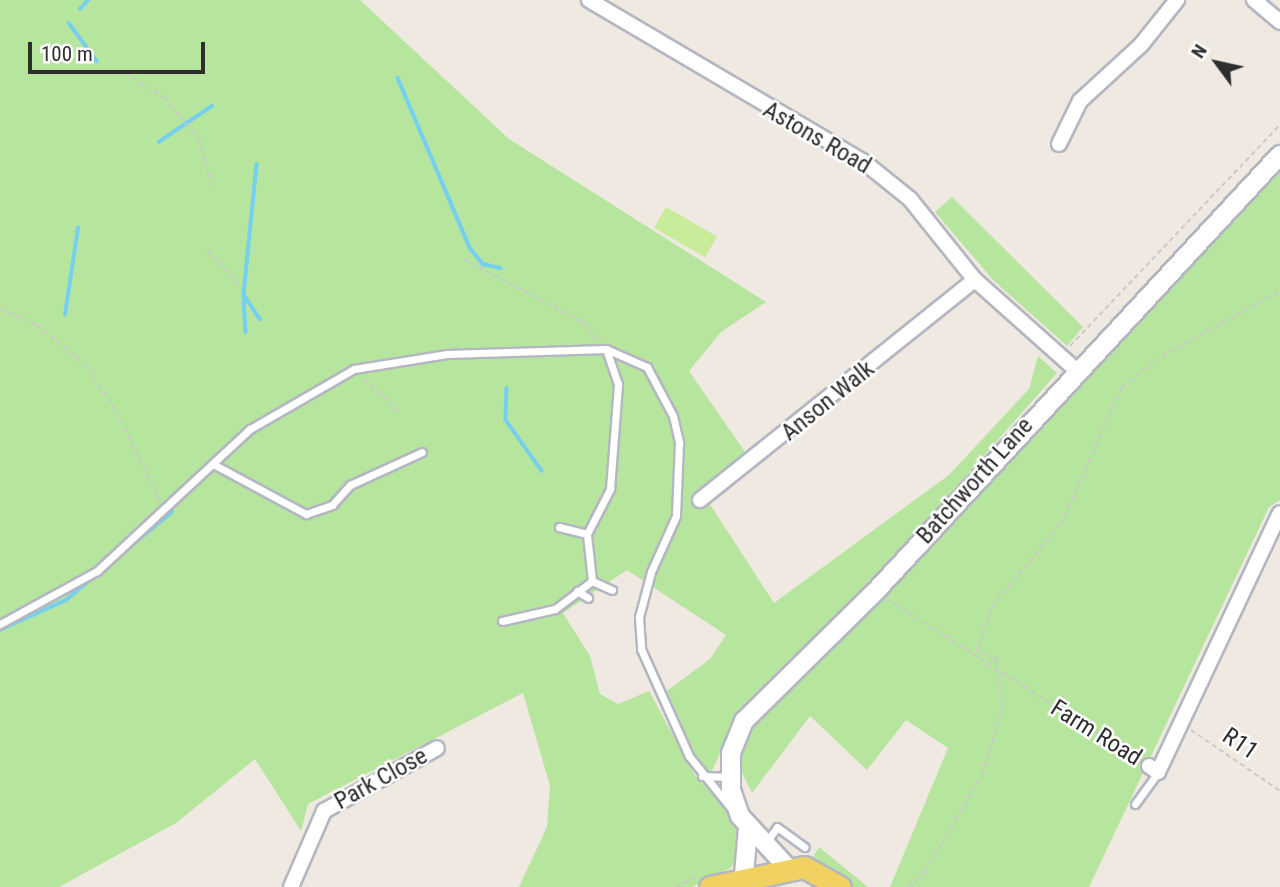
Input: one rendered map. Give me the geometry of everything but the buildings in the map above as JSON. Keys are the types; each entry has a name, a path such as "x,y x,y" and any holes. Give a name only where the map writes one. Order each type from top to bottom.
{"main road":[{"path":"719,886 758,878 788,868 813,868 840,887"}],"street":[{"name":"Astons Road","path":"589,0 864,162 910,199 975,280 1076,369"},
{"path":"1059,144 1080,101 1141,45 1177,0"},
{"path":"1254,0 1280,22"},
{"name":"Batchworth Lane","path":"758,878 729,777 734,742 755,707 875,592 1076,369 1280,155"},
{"name":"Anson Walk","path":"700,500 975,280"},
{"name":"Farm Road","path":"1154,769 1182,724 1280,513"},
{"name":"Park Close","path":"291,887 324,811 437,748"},
{"path":"744,822 767,841 788,868"}],"lane":[{"path":"592,581 588,533 610,489 618,384 602,349"},
{"path":"0,624 97,570 165,511 250,429 354,369 447,354 602,349 647,367 673,416 679,443 676,516 651,572 638,628 651,684 701,776 744,822"},
{"path":"213,464 306,514 332,505 350,485 422,452"},
{"path":"559,527 588,533"},
{"path":"592,581 612,590"},
{"path":"502,621 555,609 592,581"},
{"path":"577,591 588,598"},
{"path":"1135,804 1154,769"},
{"path":"701,776 729,777"},
{"path":"767,841 777,827 805,847"}],"path":[{"path":"125,73 164,97 199,140 213,189"},
{"path":"1061,357 1280,125"},
{"path":"207,248 240,285"},
{"path":"464,259 584,323 595,331 602,349"},
{"path":"909,887 925,872 982,775 1003,706 995,658 978,651 992,607 1061,524 1122,387 1162,356 1280,291"},
{"path":"0,309 37,325 84,364 113,405 165,511"},
{"path":"354,369 398,412"},
{"name":"Farm Road","path":"900,607 1154,769"},
{"name":"R11","path":"1182,724 1280,790"}],"green space":[{"path":"0,0 360,0 509,139 766,302 721,332 689,371 745,452 700,489 774,603 949,475 1029,389 1038,356 1057,373 895,557 739,712 711,773 696,761 667,691 710,659 726,635 627,570 563,613 590,656 600,694 618,704 649,691 694,774 735,820 739,853 731,868 692,887 519,887 547,827 550,786 523,693 308,804 301,831 255,759 176,823 59,887 0,887"},
{"path":"1280,169 1280,500 1269,507 1089,887 890,887 948,748 906,720 867,770 810,716 752,793 736,761 752,723"},
{"path":"952,197 1083,327 1067,346 994,281 935,212"},
{"path":"666,207 717,236 705,257 654,228"},
{"path":"819,847 868,887 845,887 812,859"}],"waterway":[{"path":"80,9 88,0"},
{"path":"69,23 97,61"},
{"path":"398,78 470,248 483,264 501,268"},
{"path":"159,142 212,106"},
{"path":"257,164 244,295 260,319"},
{"path":"65,315 78,228"},
{"path":"244,297 246,332"},
{"path":"507,388 506,420 542,471"},
{"path":"0,630 66,600 172,512"}]}
